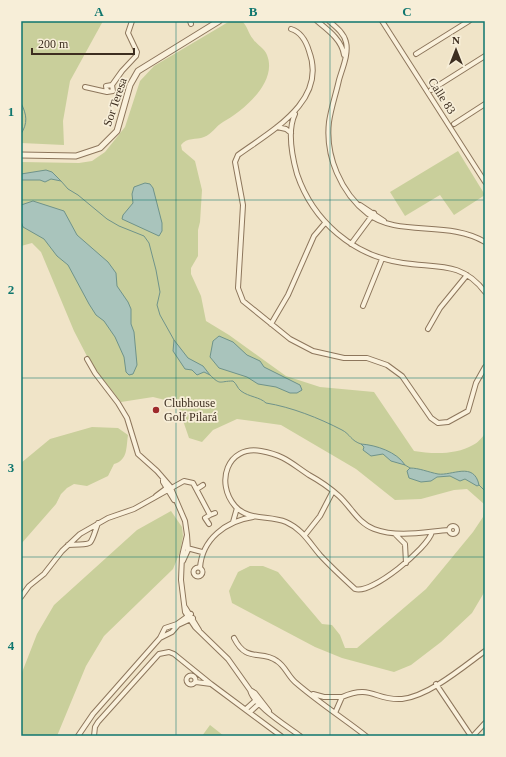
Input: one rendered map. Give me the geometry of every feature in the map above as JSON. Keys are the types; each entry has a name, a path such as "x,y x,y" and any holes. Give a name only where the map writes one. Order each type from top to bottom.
{"street":[{"path":"85,86 107,92 106,86 112,85 122,71 136,56 137,52 128,33 132,21"},
{"name":"Sor Teresa","path":"21,154 76,156 100,148 117,131 130,85 138,71 219,21"},
{"path":"317,21 342,46 345,60"},
{"path":"330,21 345,38 347,50 331,110 329,139 332,160 341,182 359,205 384,221 408,227 453,230 466,233 485,242"},
{"name":"Calle 83","path":"382,21 485,182"},
{"path":"416,54 469,21"},
{"path":"329,32 334,25"},
{"path":"291,28 296,30 304,39 311,55 312,64 308,91 296,112 291,133 293,158 300,180 309,200 325,223 351,244 382,259 407,264 450,267 467,275 485,292"},
{"path":"431,90 485,56"},
{"path":"454,124 485,104"},
{"path":"296,112 238,155 235,162 243,198 244,212 238,288 243,301 290,338 313,351 344,358 367,358 387,365 402,376 431,418 438,423 448,422 468,411 476,383 485,367"},
{"path":"277,127 286,129 291,133"},
{"path":"351,244 371,213"},
{"path":"271,324 288,295 314,236 325,223"},
{"path":"363,306 382,259"},
{"path":"428,329 440,308 467,275"},
{"path":"87,359 95,373 118,403 127,418 138,454 163,478 174,494 174,500 184,521 188,535 187,548 183,561 182,587 185,607 199,630 228,659 250,690 270,713 300,736"},
{"path":"432,532 418,551 406,563 369,588 359,591 328,563 305,535 296,528 278,519 256,517 243,513 237,508 230,500 225,478 232,459 242,452 260,451 290,460 333,491 365,524 372,529 395,534 449,530"},
{"path":"21,596 29,586 44,574 68,545 80,534 113,516 134,509 184,480 193,483 198,497 204,505 205,511 210,515"},
{"path":"194,487 203,485"},
{"path":"305,535 320,516 333,491"},
{"path":"204,505 209,503"},
{"path":"200,568 202,552 215,535 233,522 236,518 237,508"},
{"path":"209,524 206,518 215,513"},
{"path":"233,522 256,517"},
{"path":"68,545 86,545 91,543 98,523"},
{"path":"395,534 405,544 406,563"},
{"path":"187,548 202,552"},
{"path":"78,736 89,718 160,638 165,628 191,617"},
{"path":"234,638 238,645 248,654 268,657 278,661 292,679 306,691 366,736"},
{"path":"306,691 317,695 342,697 363,691 385,697 403,699 426,691 485,651"},
{"path":"94,736 95,727 98,722 159,654 169,652 174,654 211,684 281,736"},
{"path":"196,682 211,684"},
{"path":"436,684 472,736 485,723"},
{"path":"335,713 342,697"},
{"path":"248,711 259,700"}],"green space":[{"path":"21,21 103,21 70,81 63,121 64,145 21,143"},
{"path":"230,21 242,21 256,43 266,53 269,65 268,75 263,85 249,103 207,136 183,142 181,145 182,150 195,161 202,190 198,230 198,256 191,268 191,274 201,296 206,321 229,335 286,376 320,387 374,392 414,451 444,453 459,451 475,444 485,434 485,591 472,613 441,642 411,665 394,672 342,658 315,647 232,603 229,591 238,572 250,566 263,566 278,572 322,624 332,625 340,635 345,648 357,648 426,589 473,532 483,517 484,504 467,489 454,490 421,499 395,500 356,469 281,425 237,419 213,430 202,442 189,438 177,403 153,397 121,402 91,364 74,331 41,252 32,243 21,246 21,162 79,163 92,161 105,152 125,127 140,81 154,66"},
{"path":"458,151 485,195 454,215 440,195 405,216 390,192"},
{"path":"92,427 118,428 128,435 126,453 122,460 114,464 108,476 87,486 74,484 67,488 61,494 56,504 21,544 21,463 50,439"},
{"path":"171,511 182,527 183,536 180,552 173,569 104,636 86,666 57,736 21,736 21,675 37,634 54,605 137,530"},
{"path":"210,725 224,736 202,736"}],"water":[{"path":"46,170 52,172 61,181 51,179 45,182 40,180 21,180 21,174"},
{"path":"145,183 150,184 153,188 162,223 162,231 159,236 122,219 123,215 133,203 132,194 134,187"},
{"path":"33,201 64,211 77,235 108,262 116,273 117,286 131,309 131,324 134,332 137,365 133,374 129,375 126,372 124,357 115,337 104,321 96,315 68,265 57,256 44,239 23,227 21,221 21,205"},
{"path":"219,336 233,342 247,355 260,361 264,367 300,385 302,390 297,393 290,393 276,387 258,384 247,377 219,368 210,357 213,341"},
{"path":"174,340 188,358 203,366 210,375 204,372 197,375 192,370 185,369 173,351"},
{"path":"361,444 386,450 397,456 405,465 391,461 383,454 371,456 363,450 364,447"},
{"path":"410,468 438,474 462,471 468,472 472,473 479,485 477,486 465,479 460,481 450,476 437,477 431,481 421,482 409,478 407,471"}],"waterway":[{"path":"21,103 25,111 26,119 26,123 21,134"},
{"path":"61,181 68,189 78,195 107,219 119,226 144,236 149,243 160,292 157,305 160,315 174,340"},
{"path":"210,375 218,382 233,381 241,391 247,395 261,399 266,403 295,410 324,421 345,432 361,444"},
{"path":"405,465 410,468"},
{"path":"479,485 485,491"}],"place":[{"name":"Clubhouse Golf Pilará","path":"156,410"}]}
